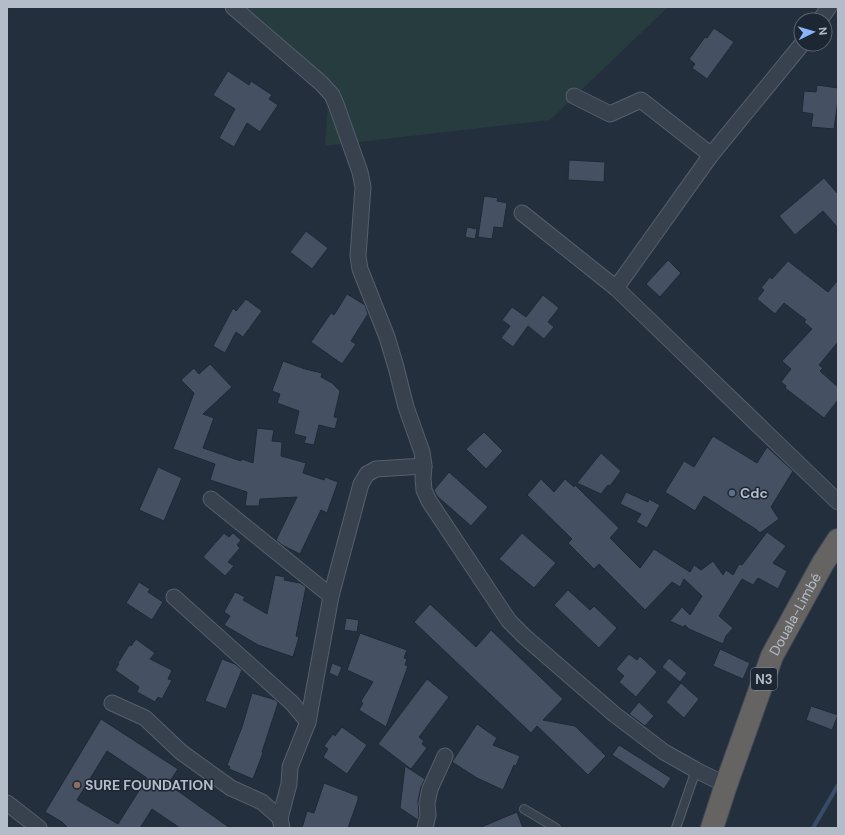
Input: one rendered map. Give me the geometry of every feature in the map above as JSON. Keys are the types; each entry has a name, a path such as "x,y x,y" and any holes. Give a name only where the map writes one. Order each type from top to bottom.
{"highway":[{"name":"Douala-Limbé","path":"712,828 772,656 823,563 838,540"}],"street":[{"path":"233,7 321,83 332,95 336,104 360,172 363,186 358,256 360,269 387,337 406,407 422,452 424,466 424,490 429,501 509,621 525,637 614,714 664,752 726,785"},
{"path":"616,288 711,155 795,52"},
{"path":"574,96 610,114 641,100 711,155"},
{"path":"522,213 616,288 838,502"},
{"path":"281,823 290,767 308,722 331,596 361,484 367,474 376,469 424,466"},
{"path":"211,499 331,596"},
{"path":"174,597 292,702 308,722"},
{"path":"112,703 145,718 181,752 231,788 262,802 281,823"},
{"path":"425,828 428,815 427,803 430,789 444,756"},
{"path":"7,803 39,828"}],"lane":[{"path":"676,828 696,770"},
{"path":"524,808 556,828"}],"green space":[{"path":"233,7 668,7 550,120 325,146 329,91"}],"building":[{"path":"714,28 734,42 707,79 692,68 695,64 689,59 705,37 707,38"},
{"path":"228,71 249,85 251,81 272,95 269,99 278,105 260,132 247,123 234,147 219,138 235,109 213,95"},
{"path":"817,85 838,88 834,129 811,127 813,114 802,112 804,91 816,92"},
{"path":"569,160 605,162 604,182 568,180"},
{"path":"824,178 838,194 838,228 823,211 795,235 779,216"},
{"path":"484,196 498,198 497,201 507,203 503,228 494,227 492,239 478,237"},
{"path":"467,227 477,229 475,239 465,237"},
{"path":"306,231 328,248 312,269 290,252"},
{"path":"668,260 681,273 660,297 646,284"},
{"path":"788,261 828,292 838,280 838,342 819,365 823,368 820,371 838,387 838,400 824,418 785,388 786,386 781,382 791,369 782,361 812,329 804,322 806,320 784,303 775,314 757,299 764,290 761,288 770,277 772,279"},
{"path":"347,294 365,305 368,314 351,341 356,344 342,364 311,342 331,313 334,315"},
{"path":"543,295 559,308 548,322 554,327 544,339 528,326 513,347 501,338 510,326 502,320 512,307 526,317"},
{"path":"246,299 262,311 243,337 236,332 225,353 213,346 233,308 236,311"},
{"path":"283,361 322,373 321,377 332,383 340,391 334,417 338,418 335,429 319,425 314,445 304,443 306,437 294,434 299,411 277,403 280,394 272,391"},
{"path":"210,364 232,387 203,414 214,418 203,448 241,461 242,459 253,463 257,428 274,430 272,441 282,442 281,456 306,463 303,473 324,480 325,477 338,482 327,513 321,510 300,554 282,545 276,540 297,497 260,499 259,506 245,506 247,492 210,480 215,464 173,449 194,393 181,380 194,368 199,374"},
{"path":"484,432 503,451 486,469 466,449"},
{"path":"713,436 757,463 767,447 793,471 771,507 779,519 760,533 704,496 695,511 665,492 684,461 694,467"},
{"path":"601,453 621,471 610,486 608,485 601,494 577,483"},
{"path":"158,467 182,478 164,521 139,510"},
{"path":"449,472 488,507 471,526 437,496 434,490"},
{"path":"541,479 554,492 565,479 574,487 575,485 619,528 610,538 640,568 654,549 690,572 694,565 701,570 713,561 723,575 726,570 733,575 739,564 742,565 767,532 786,546 773,563 787,571 778,589 758,578 753,585 742,579 719,616 733,628 726,636 723,644 689,629 685,625 683,627 670,621 682,607 690,615 702,596 684,579 680,587 672,582 645,610 599,564 594,569 568,543 572,539 527,495"},
{"path":"626,492 648,502 649,499 660,505 647,528 636,522 641,514 620,504"},
{"path":"224,533 229,537 233,533 241,540 237,545 240,548 228,562 234,566 225,576 203,557"},
{"path":"522,533 556,563 534,588 499,559"},
{"path":"275,575 285,577 284,580 300,583 306,587 296,636 299,637 293,657 258,645 224,625 230,616 224,612 235,592 245,597 243,600 267,614"},
{"path":"139,582 150,589 148,592 163,602 152,620 126,603"},
{"path":"568,590 590,610 594,606 617,628 599,648 554,605"},
{"path":"430,604 476,647 491,630 563,699 543,720 575,726 606,756 588,775 537,726 531,733 414,622"},
{"path":"346,618 359,620 357,632 344,630"},
{"path":"360,633 407,650 404,658 407,659 405,665 408,666 386,727 359,710 363,703 361,701 373,682 347,670"},
{"path":"136,639 155,653 150,659 172,670 168,679 172,680 162,699 158,697 155,702 137,692 139,687 115,670 130,644 131,646"},
{"path":"720,649 750,663 743,679 713,666"},
{"path":"629,654 637,660 640,656 657,672 636,697 619,682 624,676 616,669"},
{"path":"669,658 687,673 680,682 662,667"},
{"path":"222,659 235,664 242,670 226,709 205,701"},
{"path":"332,663 342,667 338,677 329,673"},
{"path":"427,679 449,697 419,737 424,741 422,744 427,748 411,769 378,744"},
{"path":"681,683 699,699 684,718 666,702"},
{"path":"252,693 276,700 278,703 262,752 263,753 253,779 229,769 230,767 227,765 242,727"},
{"path":"639,702 654,716 645,726 629,714"},
{"path":"811,706 838,715 832,730 806,720"},
{"path":"101,719 178,769 168,784 230,828 180,828 152,809 140,828 68,828 62,822 45,812","holes":["107,751 147,778 118,824 77,800"]},
{"path":"477,724 497,738 493,745 520,756 516,766 514,765 503,790 477,778 452,762"},
{"path":"342,727 367,745 347,774 323,757 328,749 324,746 333,734 335,736"},
{"path":"619,745 671,778 664,789 612,755"},
{"path":"405,766 425,779 421,787 418,801 418,820 400,808"},
{"path":"324,783 358,796 348,828 302,828 307,811 314,813"},
{"path":"517,812 523,828 479,828"}],"waterway":[{"path":"813,828 838,785"}],"place":[{"name":"Cdc","path":"732,493"},
{"name":"SURE FOUNDATION","path":"77,785"}]}
